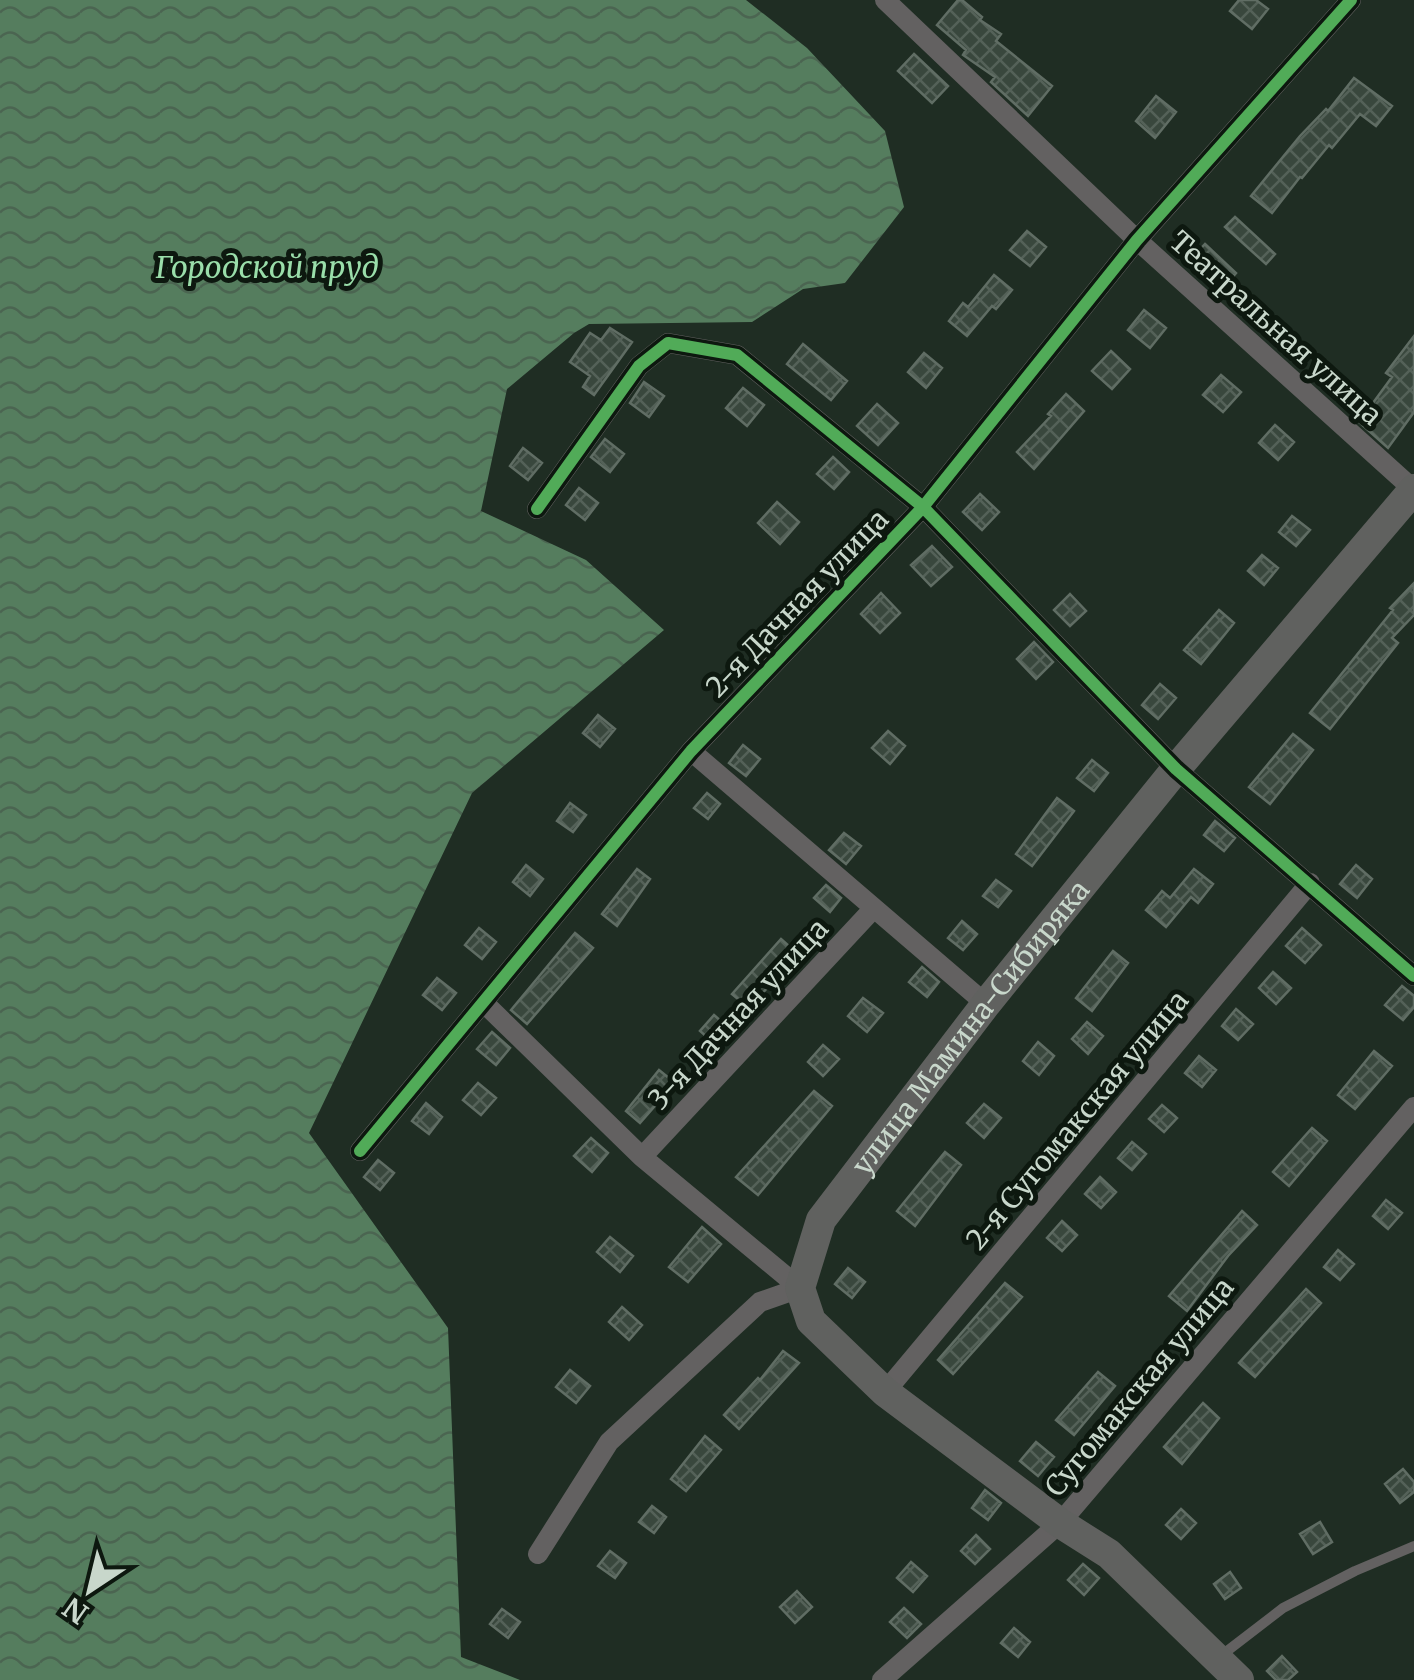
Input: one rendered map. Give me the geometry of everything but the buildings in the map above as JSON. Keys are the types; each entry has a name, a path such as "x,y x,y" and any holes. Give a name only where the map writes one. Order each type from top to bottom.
{"main road":[{"name":"улица Мамина-Сибиряка","path":"800,1288 821,1220 986,1004 1176,769 1414,490"},
{"path":"800,1288 811,1321 885,1392 1060,1523 1109,1554 1232,1674"}],"street":[{"name":"Театральная улица","path":"885,0 1137,240 1414,490"},
{"name":"2-я Дачная улица","path":"360,1151 691,751 923,508 1137,240 1351,0"},
{"path":"537,509 639,366 668,342 737,355 923,508 1176,769 1414,976"},
{"path":"691,751 986,1004"},
{"name":"2-я Сугомакская улица","path":"885,1392 1310,883"},
{"name":"3-я Дачная улица","path":"642,1158 874,908"},
{"path":"483,1002 642,1158 800,1288"},
{"name":"Сугомакская улица","path":"882,1680 1060,1523 1414,1106"},
{"path":"538,1554 609,1442 760,1302 800,1288"}],"lane":[{"path":"1232,1674 1284,1608 1354,1571 1414,1546"}],"water":[{"name":"Городской пруд","path":"0,0 746,0 807,48 885,131 904,207 845,283 803,289 752,322 589,324 507,389 481,511 586,560 664,630 472,793 309,1133 448,1328 461,1657 520,1680 0,1680"}],"cycle path":[{"path":"360,1151 691,751 923,507 1137,240 1351,0"},
{"path":"537,509 639,366 668,343 737,355 923,507 1176,769 1414,976"}]}
